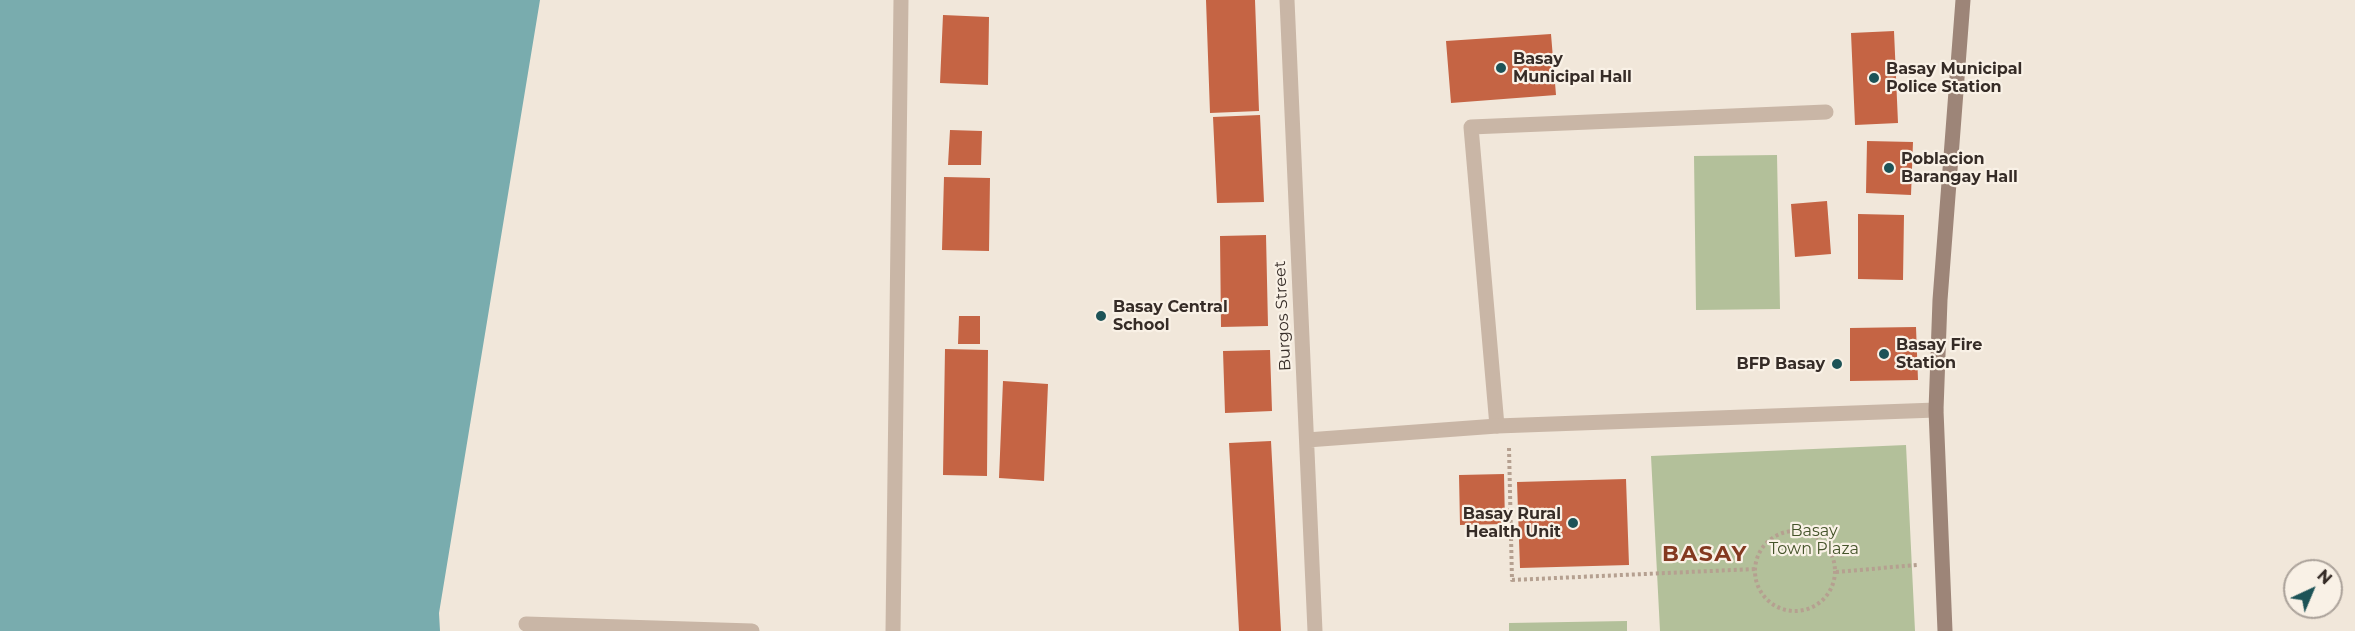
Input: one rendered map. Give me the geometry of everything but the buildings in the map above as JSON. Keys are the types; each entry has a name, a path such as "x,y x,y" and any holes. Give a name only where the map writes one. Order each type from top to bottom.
{"street":[{"path":"893,631 901,0"},
{"name":"Burgos Street","path":"1287,0 1315,631"},
{"path":"1945,631 1936,410 1940,300 1963,0"},
{"path":"1502,426 1471,127 1826,112"},
{"path":"1307,440 1502,426 1936,410"},
{"path":"526,624 752,631"}],"path":[{"path":"1502,426 1512,580 1755,569"},
{"path":"1797,531 1820,540 1829,549 1836,572 1834,584 1828,596 1809,610 1797,612 1784,610 1772,604 1762,595 1755,569 1764,546 1773,537 1797,531"},
{"path":"1836,572 1942,563"}],"green space":[{"path":"1777,155 1780,309 1696,310 1694,156"},
{"name":"Basay Town Plaza","path":"1906,445 1915,631 1660,631 1651,456"},
{"path":"1627,621 1627,631 1509,631 1509,623"}],"water":[{"path":"0,0 540,0 439,613 440,631 0,631"}],"place":[{"name":"Basay Municipal Hall","path":"1501,68"},
{"name":"Basay Municipal Police Station","path":"1874,78"},
{"name":"Poblacion Barangay Hall","path":"1889,168"},
{"name":"Basay Central School","path":"1101,316"},
{"name":"Basay Fire Station","path":"1884,354"},
{"name":"BFP Basay","path":"1837,364"},
{"name":"Basay Rural Health Unit","path":"1573,523"}],"district":[{"name":"BASAY","path":"1705,555"}]}
